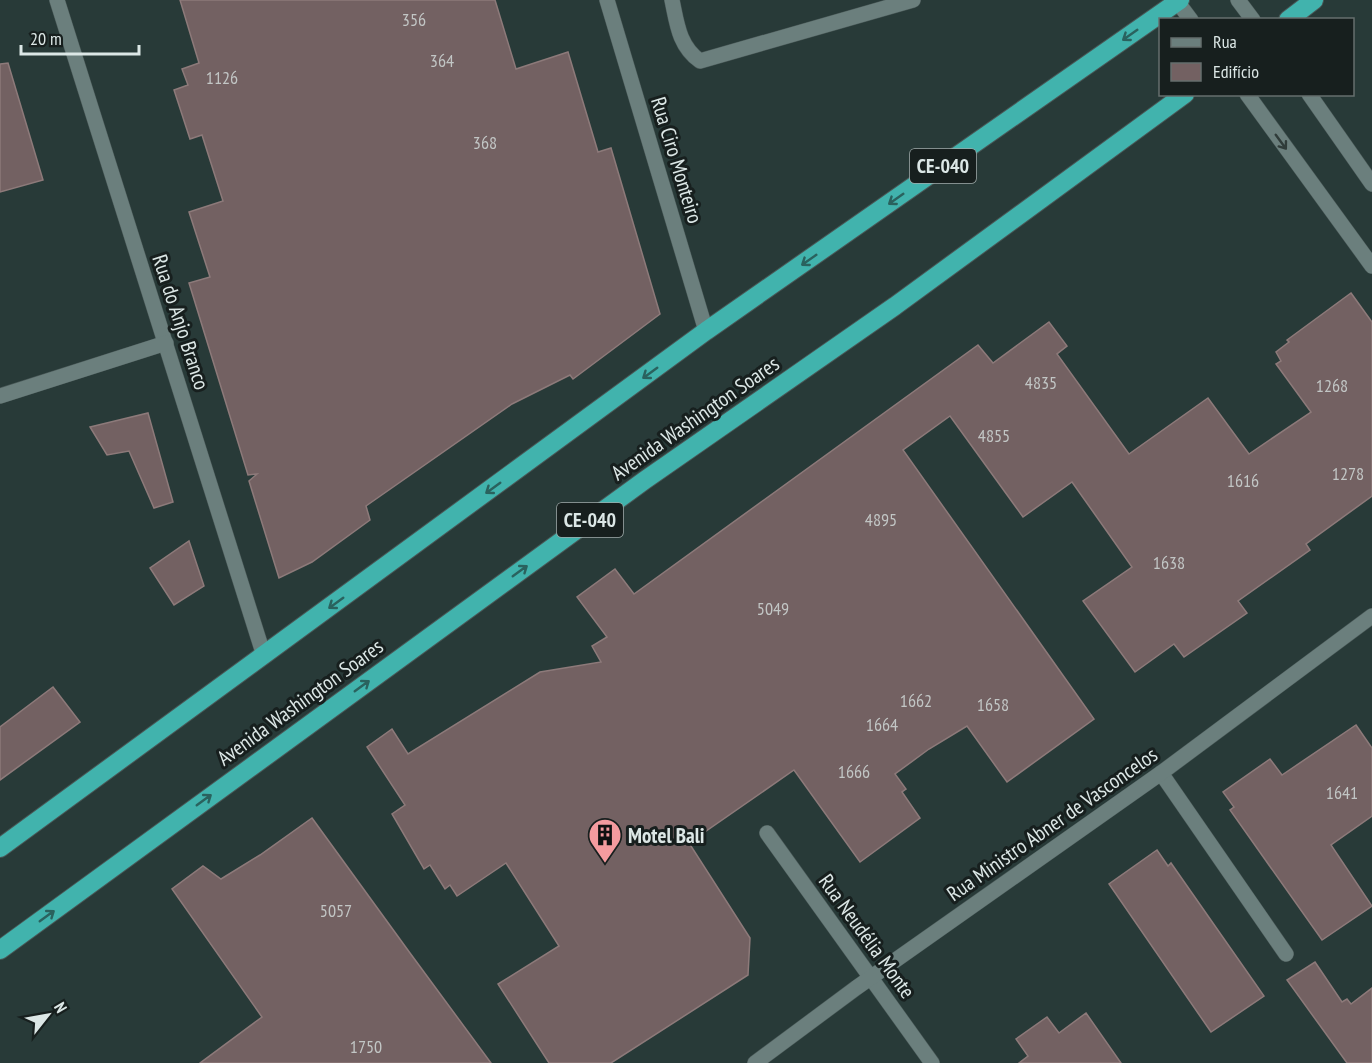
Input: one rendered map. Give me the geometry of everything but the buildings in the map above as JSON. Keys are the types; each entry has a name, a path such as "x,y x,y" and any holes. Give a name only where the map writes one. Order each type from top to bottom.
{"highway":[{"name":"CE-040","path":"0,848 706,331 1178,0"},
{"path":"1291,18 1314,0"},
{"name":"Avenida Washington Soares","path":"0,951 645,480 895,306 1182,96"}],"street":[{"name":"Rua do Anjo Branco","path":"57,0 264,656"},
{"name":"Rua Ciro Monteiro","path":"607,0 706,331"},
{"path":"672,0 682,42 688,53 700,61 912,0"},
{"path":"1178,0 1190,18"},
{"path":"1238,0 1252,18"},
{"path":"1248,96 1372,267"},
{"path":"1310,96 1372,184"},
{"path":"0,396 166,343"},
{"name":"Rua Ministro Abner de Vasconcelos","path":"755,1063 1161,773 1372,616"},
{"path":"1161,773 1286,954"},
{"name":"Rua Neudélia Monte","path":"767,833 932,1063"}],"place":[{"name":"Motel Bali","path":"605,864"}]}
